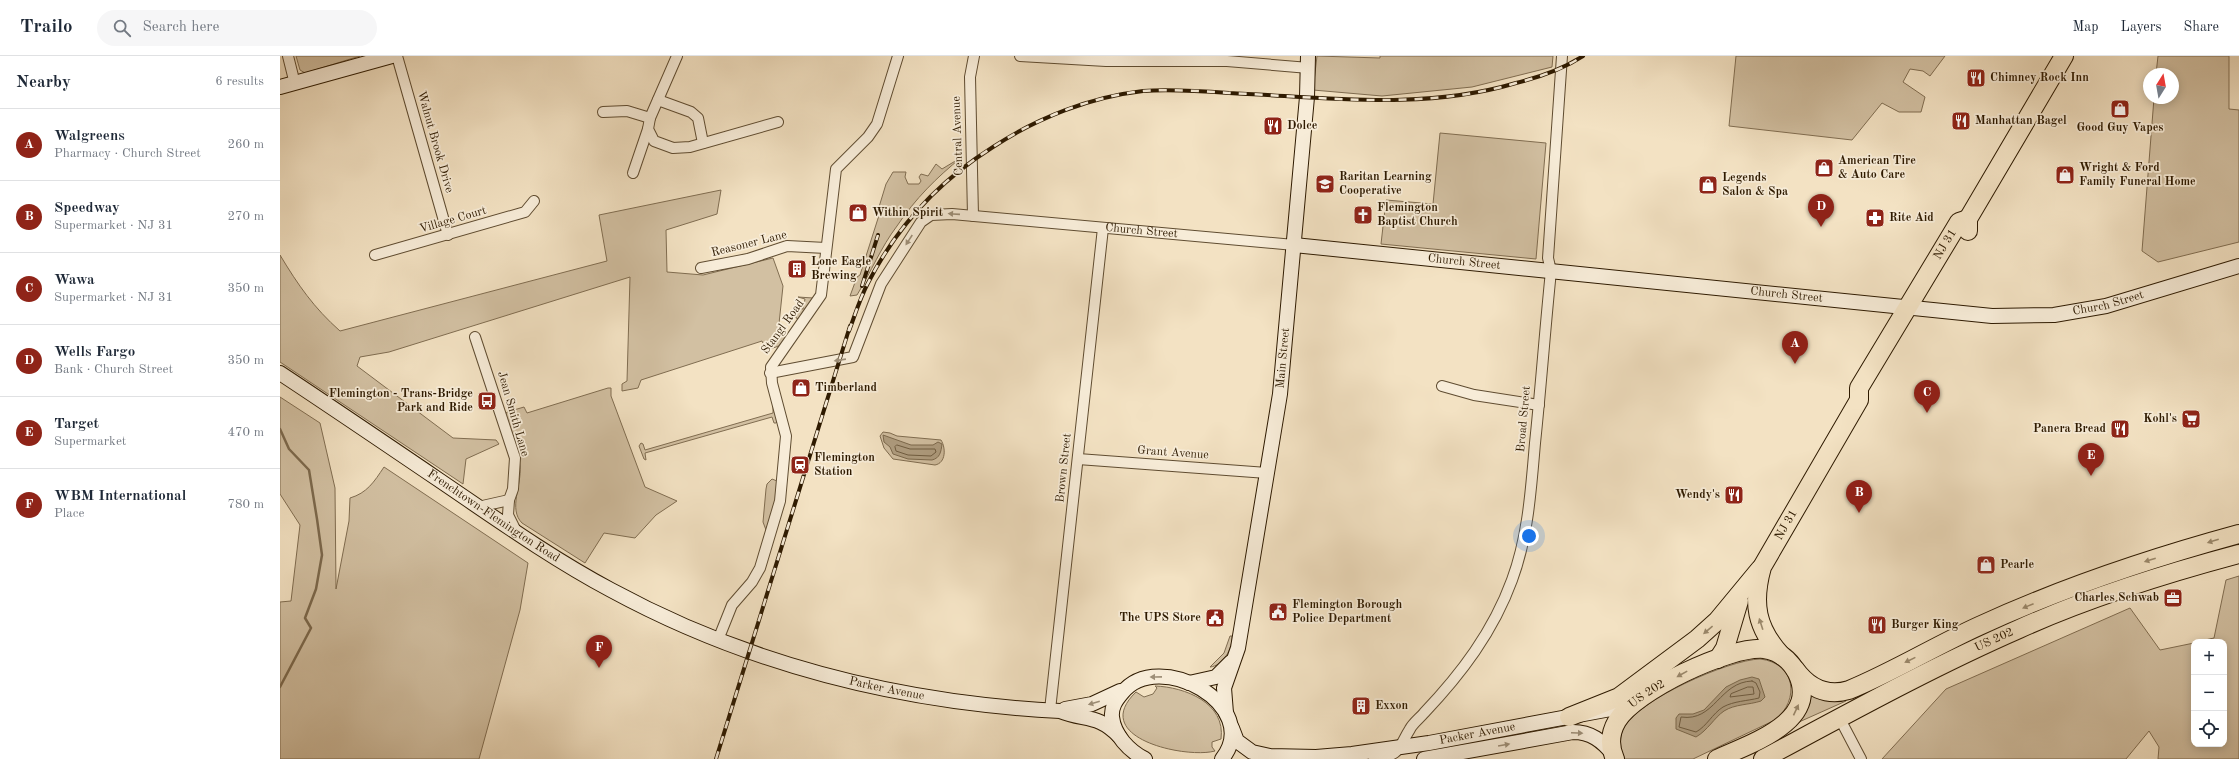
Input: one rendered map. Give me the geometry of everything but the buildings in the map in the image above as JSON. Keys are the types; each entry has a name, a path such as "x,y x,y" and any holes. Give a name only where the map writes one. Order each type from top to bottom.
{"highway":[{"name":"NJ 31","path":"1718,659 1725,648 1743,591 1762,567 1859,400 1869,395 1913,309 1969,228 1968,219 2064,56"},
{"name":"US 202","path":"1614,757 1611,740 1615,726 1623,714 1638,701 1688,670 1718,659 1758,649 1771,651 1782,656 1809,685 1818,690 1836,693 1849,690 1979,626 2053,596 2134,565 2239,534"},
{"name":"US 202","path":"1763,759 2018,629 2131,585 2239,554"},
{"name":"NJ 31","path":"1762,567 1756,599 1760,621 1769,640 1782,656"},
{"path":"1569,717 1609,702 1638,684 1712,627 1743,591"},
{"path":"1724,755 1761,746 1942,658 2018,629"},
{"path":"1724,755 1782,727 1793,717 1801,696 1800,684 1795,669"}],"main road":[{"path":"280,87 392,56"},
{"name":"Main Street","path":"1226,713 1224,688 1235,657 1280,394 1294,245 1308,62"},
{"name":"Church Street","path":"1294,245 1992,316 2054,315 2112,304 2198,277 2239,266"},
{"name":"Frenchtown-Flemington Road","path":"280,373 516,532 610,590 671,620 718,640"},
{"name":"Parker Avenue","path":"718,640 804,670 885,690 945,701 1056,710 1071,715 1096,719 1108,725 1134,755 1145,759"},
{"path":"1189,683 1216,677 1235,657"},
{"name":"Parker Avenue","path":"1056,710 1101,701 1140,679 1156,676 1189,683"},
{"path":"1189,683 1214,698 1226,713"},
{"path":"1119,736 1113,724 1113,707 1125,688"},
{"name":"Packer Avenue","path":"1226,713 1237,742 1247,750 1270,756 1336,756 1401,747 1569,717 1616,708 1638,701"},
{"path":"1222,759 1230,748 1232,728"},
{"name":"Packer Avenue","path":"1424,759 1573,732 1587,734 1600,741 1614,757"}],"street":[{"path":"288,56 295,84"},
{"name":"Walnut Brook Drive","path":"397,56 448,235"},
{"path":"633,173 648,129 650,118 677,56"},
{"name":"Stangl Road","path":"718,640 732,605 752,582 760,568 780,501 785,431 775,398 770,373 774,360 821,295 836,169 868,137 877,124 898,56"},
{"name":"Central Avenue","path":"973,216 970,77 974,56"},
{"path":"1020,56 1106,61 1308,62"},
{"name":"Broad Street","path":"1401,747 1410,728 1454,682 1488,630 1512,581 1527,523 1551,271 1548,258 1562,56"},
{"path":"658,100 691,112 698,118 703,143"},
{"path":"603,112 628,111 650,118"},
{"path":"648,129 654,141 666,146 681,148 778,122"},
{"name":"Village Court","path":"375,255 525,212 534,201"},
{"name":"Church Street","path":"770,373 853,357 881,284 921,222 926,217 936,214 1294,245"},
{"name":"Brown Street","path":"1056,710 1078,459 1103,228"},
{"name":"Reasoner Lane","path":"701,268 748,259 787,246 826,248"},
{"name":"Jean Smith Lane","path":"475,337 515,458 513,489 509,500 508,515 516,532"},
{"path":"1442,386 1474,395 1539,405"},
{"name":"Grant Avenue","path":"1078,459 1266,473"},
{"path":"478,507 509,500"},
{"path":"1840,719 1861,759"},
{"path":"1535,723 1539,738"},
{"path":"1374,759 1395,755 1401,747"}],"shaded area":[{"path":"296,56 360,56 305,73 300,70"},
{"path":"1317,56 1380,58 1380,56 1553,56 1552,67 1472,87 1382,96 1313,90"},
{"path":"1736,56 1945,56 1930,76 1923,71 1910,69 1903,82 1925,97 1921,112 1899,112 1882,103 1852,140 1729,126"},
{"path":"2158,56 2229,56 2229,109 2239,110 2239,242 2158,262 2142,251 2154,104 2179,104 2179,68 2157,68"},
{"path":"1440,133 1546,143 1536,259 1381,244 1386,200 1433,204"},
{"path":"962,157 944,172 911,207 886,242 857,295 850,296 857,277 860,275 881,209 879,207 886,184 893,172 906,172 905,177 908,184 919,184 921,181 919,177 921,174 928,176 936,164 942,169"},
{"path":"721,190 717,214 666,230 667,272 703,275 773,258 783,286 778,333 784,333 787,335 783,342 776,347 765,348 762,341 641,380 638,388 622,391 622,384 627,381 630,277 389,352 360,357 357,366 453,438 496,440 499,444 466,459 463,484 280,362 280,255 307,296 322,314 340,331 607,261 599,215"},
{"path":"798,297 813,298 799,319 796,318 797,309 803,309 805,299"},
{"path":"611,388 611,396 645,487 677,501 656,515 635,538 604,533 585,563 522,523 518,517 516,511 516,496 520,466 516,447 505,415 507,412 524,407 527,413"},
{"path":"280,397 320,423 335,488 336,589 349,521 350,498 366,490 384,467 528,563 520,610 479,759 280,759 280,602 291,601 300,525 280,494"},
{"path":"773,406 778,421 776,423 774,423 772,417 645,453 646,460 644,459 639,446 641,443 643,444 645,450 773,413"},
{"path":"883,432 897,436 941,440 944,447 943,458 939,464 935,465 893,459 884,448 880,436"},
{"path":"772,479 777,481 776,500 766,530 763,522 766,489 767,484"},
{"path":"2239,576 2239,759 2158,759 2159,747 2149,731 2126,759 1882,759 1946,689 2130,608 2160,650 2191,644 2191,747 2227,747 2227,639 2210,639 2214,638 2226,580"},
{"path":"1230,636 1232,636 1231,646 1226,656 1215,666 1210,667 1224,653"},
{"path":"1760,659 1772,662 1781,667 1787,675 1790,684 1791,693 1788,703 1783,712 1775,720 1693,759 1624,759 1620,744 1623,729 1632,718 1646,706 1664,694 1706,674 1727,666"},
{"path":"1155,686 1167,687 1190,694 1201,699 1210,707 1217,716 1221,726 1221,739 1212,742 1212,747 1215,751 1201,753 1184,752 1165,748 1147,742 1132,733 1124,722 1124,708 1136,692 1144,697 1153,694 1157,688"},
{"path":"1808,694 1818,698 1845,699 1846,701 1799,722"}],"water":[{"path":"883,435 911,445 933,445 938,442 942,444 941,452 937,458 932,460 908,459 893,454 890,447 884,442"},
{"path":"1752,677 1759,679 1765,697 1761,701 1733,707 1724,711 1696,737 1676,729 1676,718 1679,714 1693,714 1704,710 1726,687 1740,680"}],"waterway":[{"path":"280,429 289,449 309,470 322,555 316,589 305,618 311,628 280,687"}],"railway":[{"path":"849,331 862,295 879,262 892,242 921,206 937,190 973,160 1028,127 1065,110 1103,98 1154,90 1373,100 1409,100 1445,97 1481,92 1534,78 1559,69 1583,56"},
{"path":"862,286 878,235"},
{"path":"716,759 850,326"}],"place":[{"name":"Chimney Rock Inn","path":"1976,78"},
{"name":"Good Guy Vapes","path":"2120,109"},
{"name":"Manhattan Bagel","path":"1961,121"},
{"name":"Dolce","path":"1273,126"},
{"name":"American Tire & Auto Care","path":"1824,168"},
{"name":"Wright & Ford Family Funeral Home","path":"2065,175"},
{"name":"Raritan Learning Cooperative","path":"1325,184"},
{"name":"Legends Salon & Spa","path":"1708,185"},
{"name":"Within Spirit","path":"858,213"},
{"name":"Flemington Baptist Church","path":"1363,215"},
{"name":"Rite Aid","path":"1875,218"},
{"name":"Wells Fargo","path":"1821,227"},
{"name":"Lone Eagle Brewing","path":"797,269"},
{"name":"Walgreens","path":"1795,364"},
{"name":"Timberland","path":"801,388"},
{"name":"Flemington - Trans-Bridge Park and Ride","path":"487,401"},
{"name":"Wawa","path":"1927,413"},
{"name":"Kohl's","path":"2191,419"},
{"name":"Panera Bread","path":"2120,429"},
{"name":"Flemington Station","path":"800,465"},
{"name":"Target","path":"2091,476"},
{"name":"Wendy's","path":"1734,495"},
{"name":"Speedway","path":"1859,513"},
{"name":"Pearle","path":"1986,565"},
{"name":"Charles Schwab","path":"2173,598"},
{"name":"Flemington Borough Police Department","path":"1278,612"},
{"name":"The UPS Store","path":"1215,618"},
{"name":"Burger King","path":"1877,625"},
{"name":"WBM International","path":"599,668"},
{"name":"Exxon","path":"1361,706"}]}
